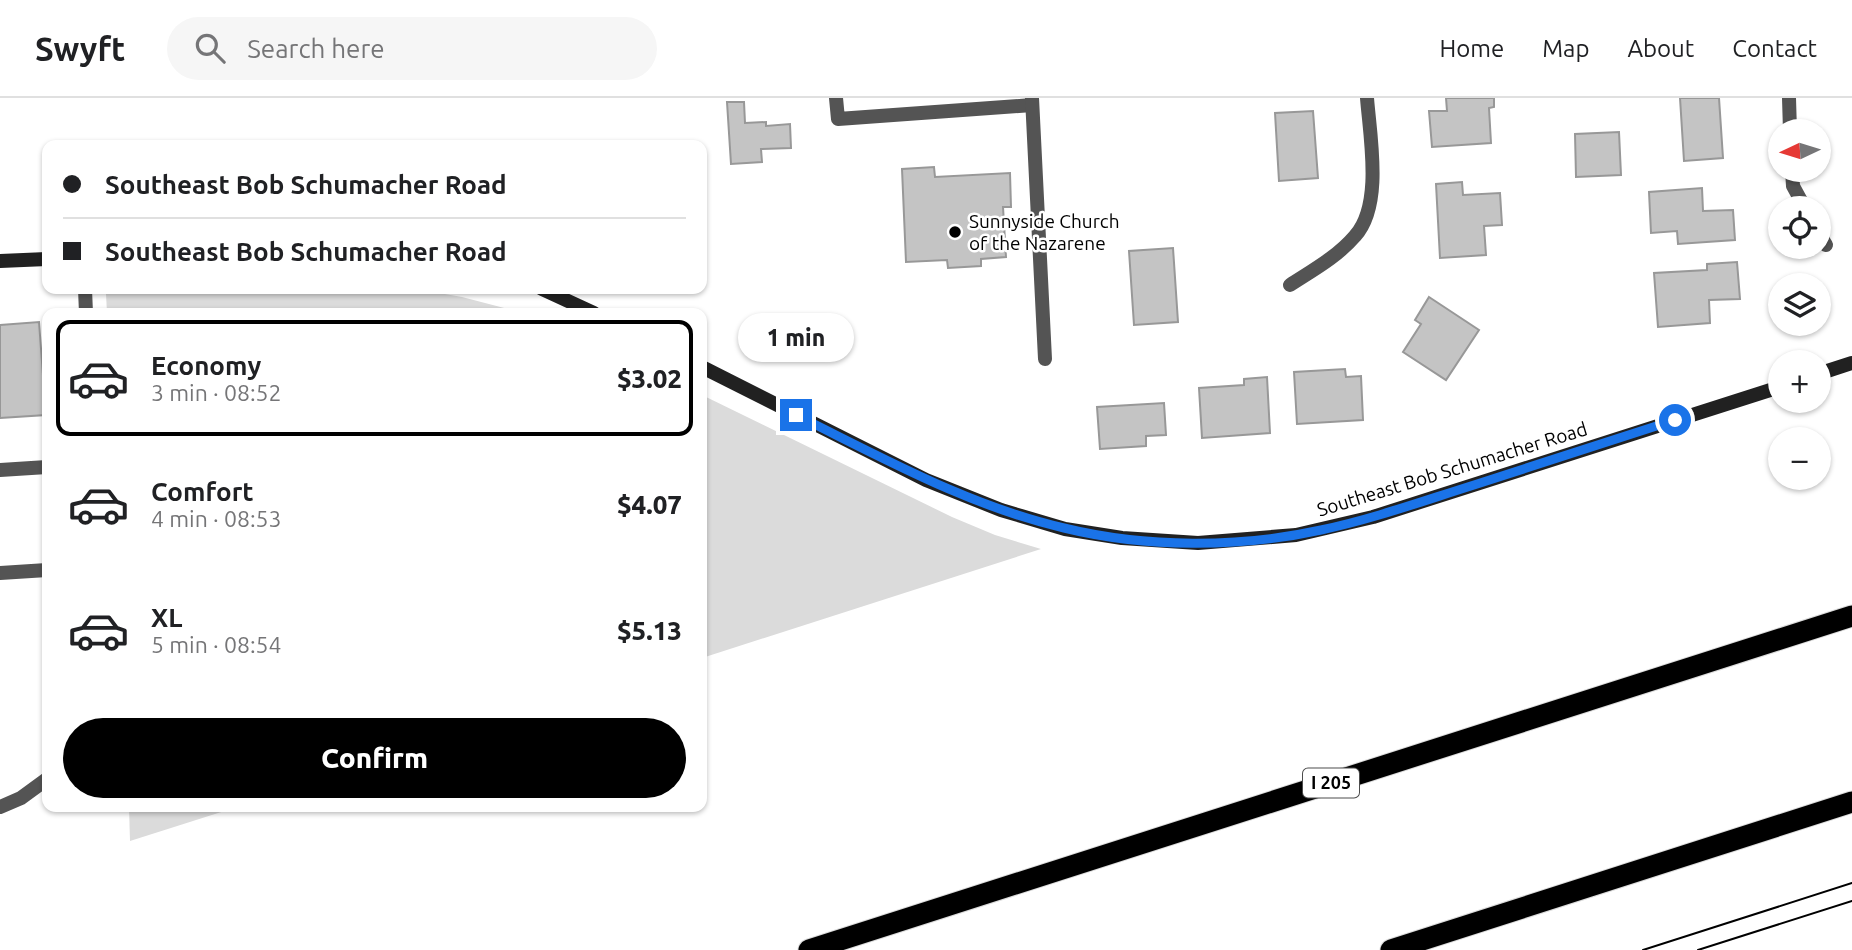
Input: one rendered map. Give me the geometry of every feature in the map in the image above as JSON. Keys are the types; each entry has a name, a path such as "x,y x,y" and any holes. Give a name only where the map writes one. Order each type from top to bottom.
{"highway":[{"name":"I 205","path":"809,950 1852,616"},
{"path":"1391,950 1852,802"}],"main road":[{"path":"0,261 42,259"},
{"path":"553,294 583,308"},
{"path":"1831,370 1852,363"},
{"name":"Southeast Bob Schumacher Road","path":"707,370 926,480 1001,510 1065,529 1122,538 1198,543 1274,538 1320,531 1364,520 1768,391"}],"street":[{"path":"836,98 838,118 1032,102 1045,359"},
{"path":"1290,285 1334,257 1357,234 1369,212 1372,184 1367,98"},
{"path":"1789,98 1790,119"},
{"path":"0,470 42,467"},
{"path":"0,573 42,570"},
{"path":"0,807 21,798 42,783"}],"shaded area":[{"path":"106,294 445,294 504,308 107,308"},
{"path":"707,397 952,517 995,535 1041,549 707,656"},
{"path":"129,812 221,812 130,841"}],"building":[{"path":"1446,98 1494,98 1494,107 1489,108 1491,143 1432,147 1429,111 1447,111"},
{"path":"1680,98 1719,98 1723,158 1684,161"},
{"path":"727,102 744,102 745,123 766,122 766,126 790,124 791,148 761,149 762,162 731,164"},
{"path":"1313,111 1318,178 1279,181 1275,113"},
{"path":"1619,132 1621,175 1576,177 1575,134"},
{"name":"Sunnyside Church of the Nazarene","path":"934,167 935,177 1010,173 1011,207 1003,207 1006,257 981,259 981,266 948,268 947,260 906,262 902,169"},
{"path":"1462,182 1463,195 1500,193 1502,225 1484,226 1486,255 1440,258 1436,184"},
{"path":"1702,188 1703,211 1733,210 1735,240 1678,244 1677,231 1651,233 1649,192"},
{"path":"1173,248 1178,322 1134,325 1129,251"},
{"path":"1737,262 1740,299 1709,300 1710,323 1658,327 1654,273 1707,270 1707,264"},
{"path":"1429,297 1479,330 1446,380 1403,352 1421,324 1415,320"},
{"path":"39,322 42,415 0,418 0,325"},
{"path":"1345,369 1346,377 1361,376 1363,420 1297,424 1294,372"},
{"path":"1267,377 1270,433 1202,438 1199,388 1244,385 1244,379"},
{"path":"1164,403 1166,435 1146,436 1146,446 1100,449 1097,407"}],"tram line":[{"path":"1643,950 1852,883"},
{"path":"1698,950 1852,901"}],"place":[{"name":"Sunnyside Church of the Nazarene","path":"955,232"}],"route":[{"path":"796,415 926,480 1001,510 1065,529 1122,538 1198,543 1274,538 1320,531 1359,521 1675,420"}]}
